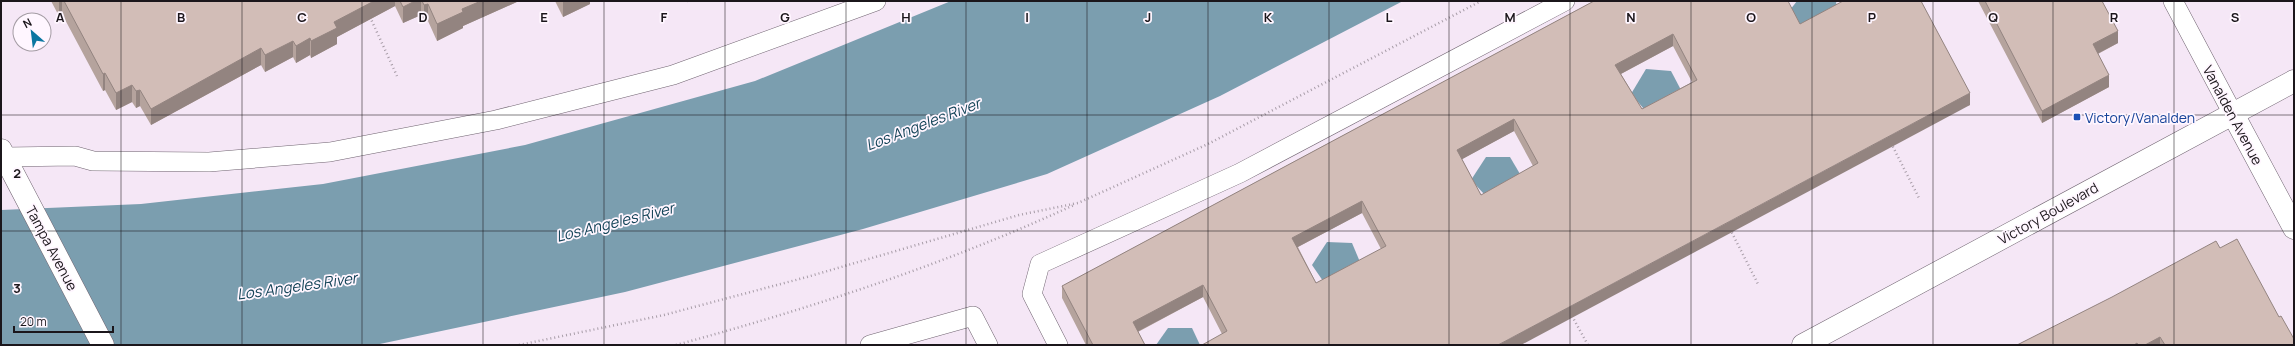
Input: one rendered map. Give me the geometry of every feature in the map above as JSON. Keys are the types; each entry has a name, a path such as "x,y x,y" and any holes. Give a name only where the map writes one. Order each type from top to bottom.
{"main road":[{"name":"Victory Boulevard","path":"1803,345 2294,81"},
{"name":"Vanalden Avenue","path":"2233,114 2294,228"},
{"name":"Tampa Avenue","path":"5,159 103,345"}],"lane":[{"path":"5,159 75,156 93,161 209,162 330,152 496,120 673,75 876,1"},
{"path":"1058,345 1032,294 1040,264 1247,169 1565,1"},
{"name":"Vanalden Avenue","path":"2172,1 2233,114"},
{"path":"870,345 973,316 988,345"}],"path":[{"path":"676,345 862,290 1015,232 1208,144 1481,1"},
{"path":"369,14 376,32 398,76"},
{"path":"1889,140 1920,200"},
{"path":"519,345 671,313 807,277 1019,215 1078,203"},
{"path":"1729,227 1759,286"},
{"path":"1570,312 1588,345"}],"water":[{"name":"Los Angeles River","path":"951,1 1403,1 1220,96 1047,174 863,229 625,292 375,345 1,345 1,210 141,204 323,184 525,145 755,81"},
{"path":"1797,1 1836,1 1837,10 1801,28 1790,10"},
{"path":"1646,69 1671,71 1681,90 1644,109 1631,94"},
{"path":"1486,157 1510,157 1520,174 1485,195 1471,180"},
{"path":"1327,242 1352,243 1360,262 1323,281 1312,265"},
{"path":"1168,328 1192,328 1200,345 1156,345"}],"building":[{"path":"64,1 374,1 334,22 337,28 311,41 310,38 296,46 293,41 265,55 261,48 151,109 140,90 136,91 132,85 116,93 105,73 103,74"},
{"path":"400,1 415,1 403,7"},
{"path":"422,1 481,1 462,9 463,12 437,24 428,4 424,5"},
{"path":"1594,1 1788,1 1800,24 1843,1 1921,1 1970,93 1498,345 1202,345 1227,331 1203,285 1133,322 1145,345 1093,345 1062,286","holes":["1673,34 1697,80 1642,109 1615,65","1514,119 1538,163 1481,195 1457,150","1362,201 1386,246 1316,283 1292,238"]},
{"path":"1985,1 2102,1 2118,31 2093,44 2109,75 2042,111"},
{"path":"2237,239 2279,317 2281,316 2294,339 2294,345 2165,345 2160,337 2145,345 2138,345 2137,343 2134,345 2017,345 2112,297 2216,241 2220,248"}],"place":[{"name":"Victory/Vanalden","path":"2077,117"}]}
